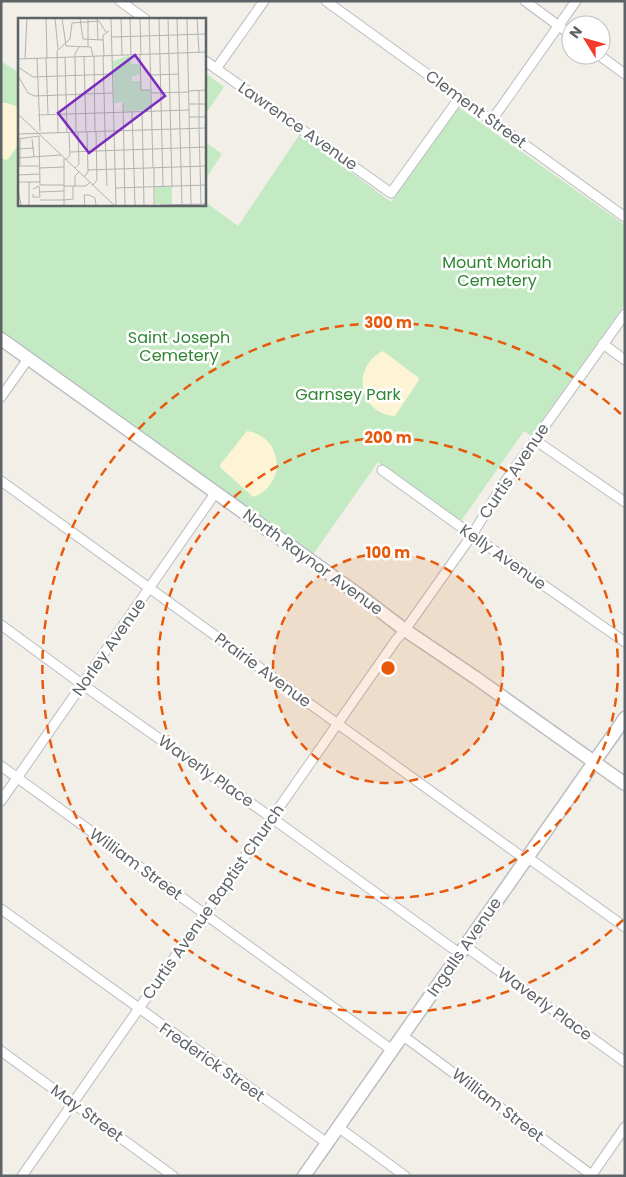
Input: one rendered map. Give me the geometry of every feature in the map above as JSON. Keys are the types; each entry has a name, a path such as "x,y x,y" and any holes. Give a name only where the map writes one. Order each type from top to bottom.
{"main road":[{"name":"North Raynor Avenue","path":"1,339 359,594 405,630 625,784"},
{"name":"Ingalls Avenue","path":"304,1176 625,718"}],"street":[{"path":"120,1 144,18"},
{"path":"216,69 264,1"},
{"name":"Clement Street","path":"326,1 625,217"},
{"path":"524,1 561,28"},
{"path":"492,120 576,1"},
{"name":"Lawrence Avenue","path":"205,61 391,193 460,97"},
{"path":"611,64 625,74"},
{"name":"Curtis Avenue","path":"405,630 472,535 502,486 625,314"},
{"path":"602,344 625,360"},
{"path":"1,397 28,359"},
{"path":"535,440 625,502"},
{"name":"Kelly Avenue","path":"382,470 625,642"},
{"name":"Prairie Avenue","path":"1,481 337,724 625,927"},
{"name":"Norley Avenue","path":"1,801 216,492"},
{"name":"Waverly Place","path":"1,625 272,818 625,1062"},
{"name":"Curtis Avenue Baptist Church","path":"22,1176 337,724 405,630"},
{"name":"William Street","path":"1,766 392,1050"},
{"name":"Frederick Street","path":"1,910 326,1143"},
{"name":"William Street","path":"402,1034 592,1175"},
{"name":"May Street","path":"1,1052 173,1176"},
{"path":"338,1127 405,1176"},
{"path":"592,1175 625,1127"}],"green space":[{"path":"1,61 18,72 18,205 205,205 205,202 238,226 300,134 391,202 457,106 625,225 625,304 531,436 524,431 461,521 378,462 312,556 1,333"},
{"path":"205,73 224,87 205,115"},
{"path":"205,142 222,154 205,180"}],"sand":[{"path":"1,103 7,103 18,107 18,145 8,159 5,160 1,157"},
{"path":"383,351 419,378 395,416 383,413 373,407 367,399 363,388 366,367 373,358"},
{"path":"247,431 259,435 268,442 274,451 277,462 272,482 264,491 253,497 220,467"}],"park label":[{"name":"Mount Moriah Cemetery","path":"497,271"},
{"name":"Saint Joseph Cemetery","path":"179,346"},
{"name":"Garnsey Park","path":"348,394"}]}
